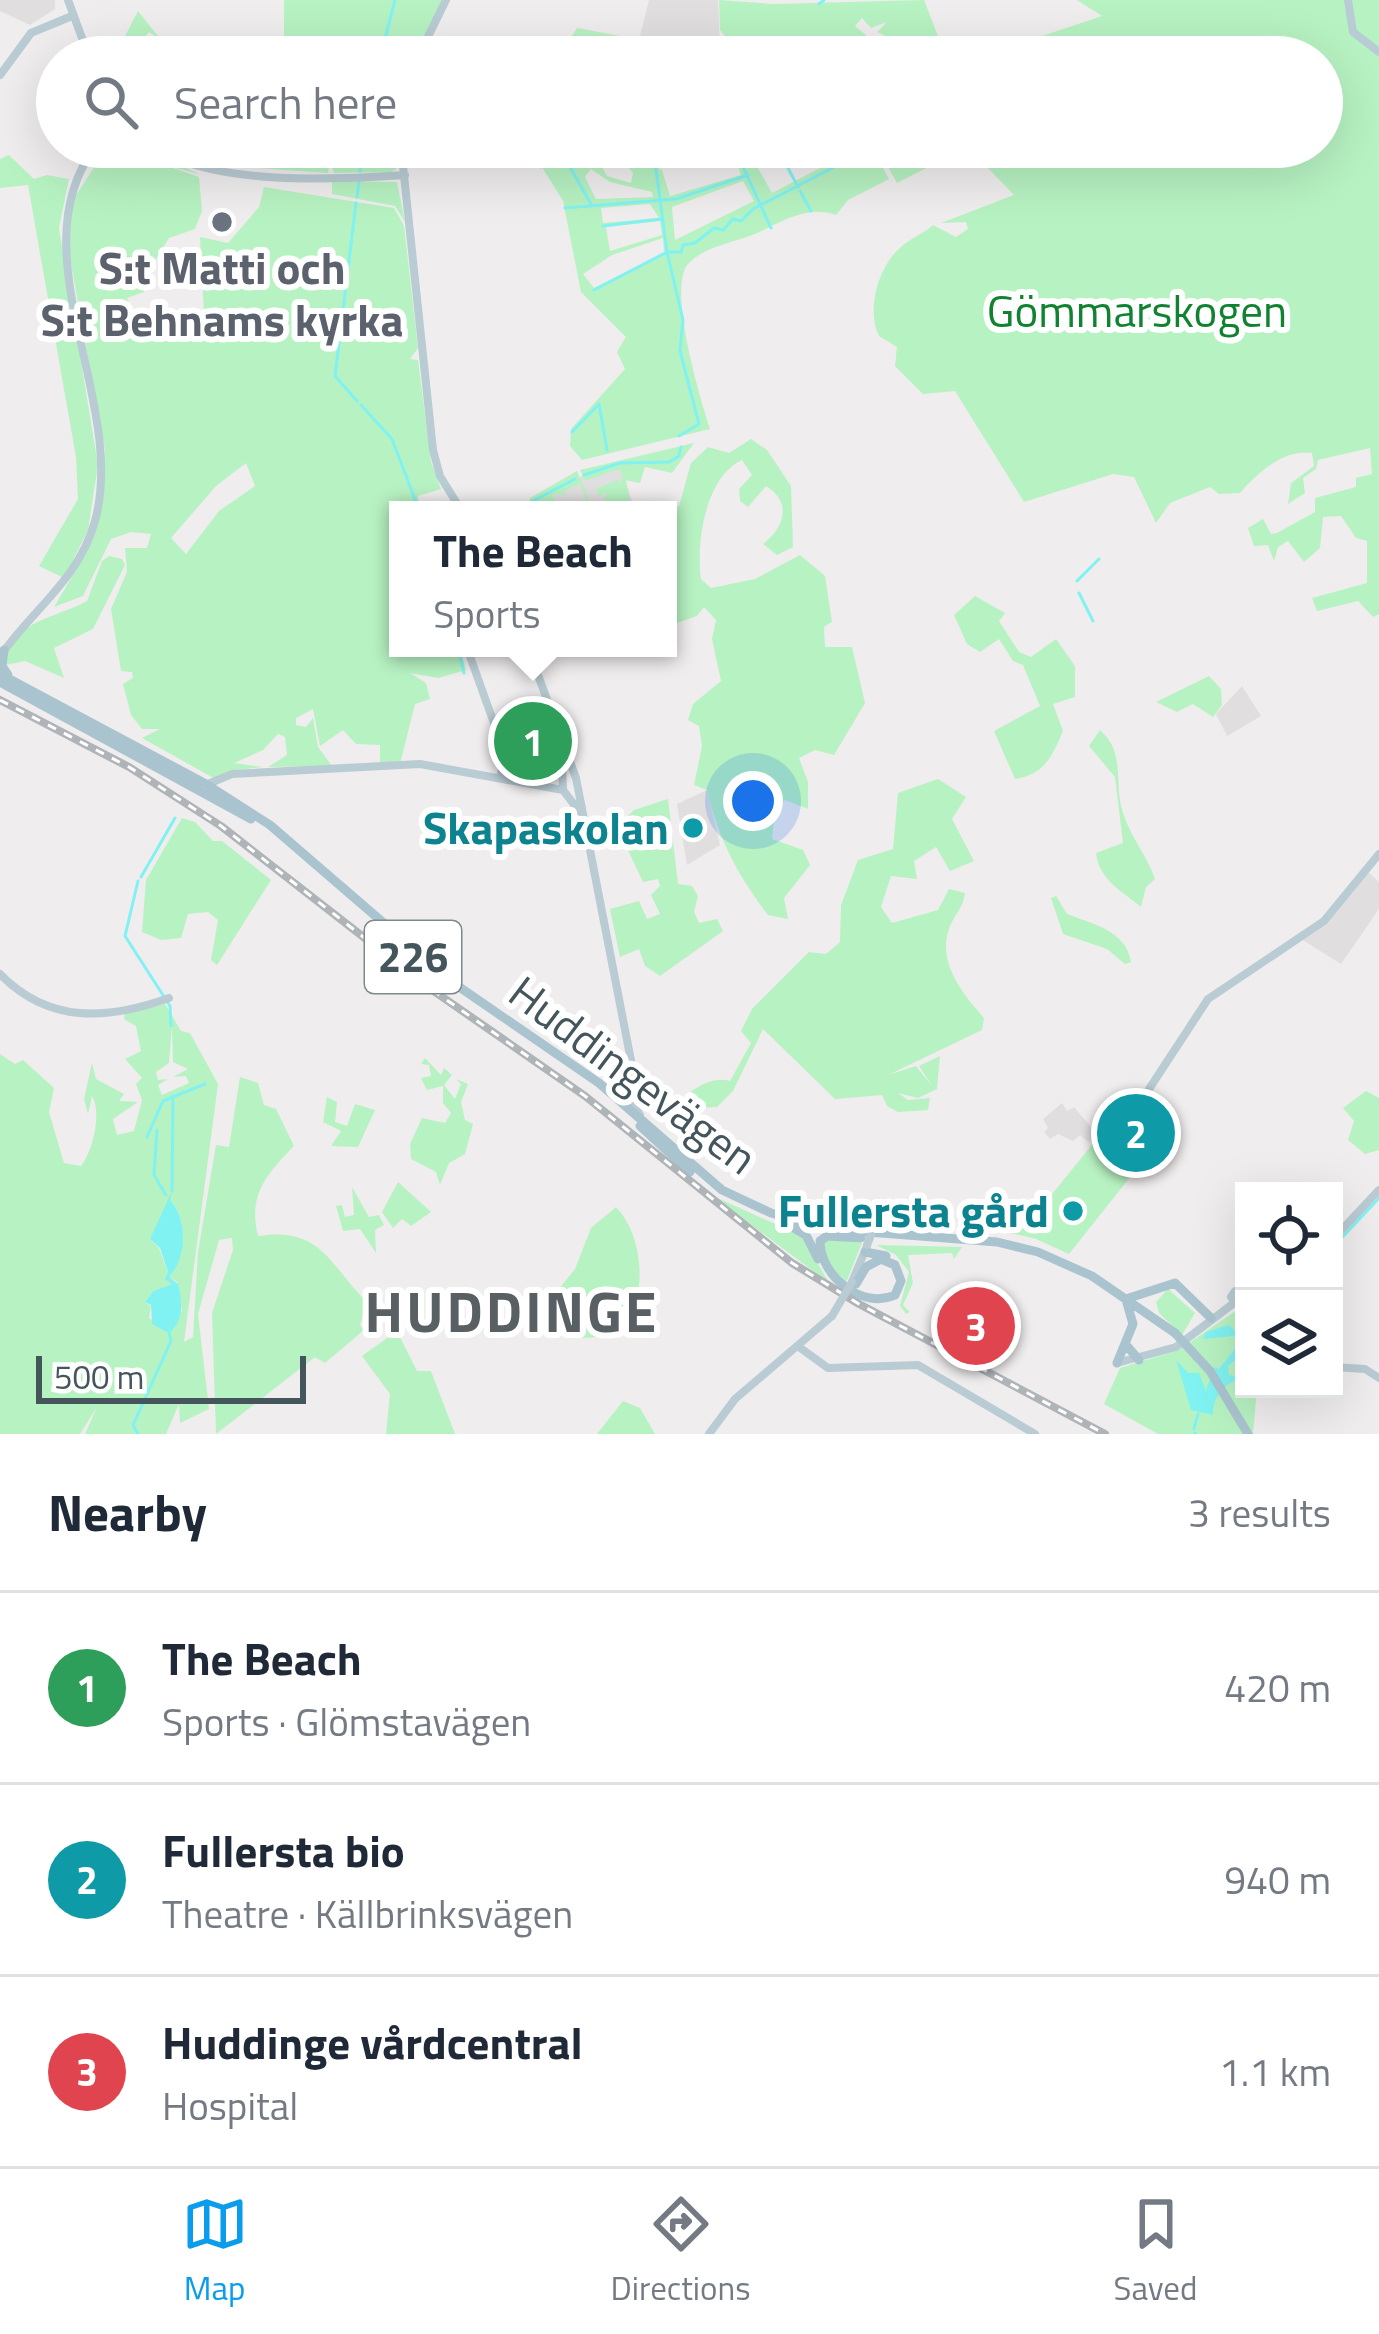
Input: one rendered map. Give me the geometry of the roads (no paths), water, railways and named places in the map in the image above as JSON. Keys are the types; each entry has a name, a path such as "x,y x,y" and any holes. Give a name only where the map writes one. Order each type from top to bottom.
{"main road":[{"path":"2,653 2,668 16,683"},
{"name":"Huddingevägen","path":"0,678 211,790 299,847 452,982 646,1123 722,1190 758,1208 830,1228 960,1239 1038,1252 1127,1300 1173,1335 1206,1374 1245,1434"},
{"name":"Huddingevägen","path":"0,678 211,790"},
{"name":"Huddingevägen","path":"624,1107 710,1187 782,1221 867,1247 981,1244 1016,1251 1078,1274 1127,1300"},
{"path":"877,1226 896,1203 918,1199 931,1205 950,1234 960,1239"},
{"path":"877,1226 907,1203 934,1213 937,1232 909,1237"},
{"path":"782,1221 806,1235 842,1289 872,1303 890,1303 905,1287 905,1272 896,1260 867,1247 827,1236 820,1241 823,1259 836,1278 862,1296 891,1297 900,1288 899,1271 867,1247"},
{"path":"854,1283 866,1267 881,1259"},
{"path":"1117,1363 1133,1324 1127,1300 1137,1299 1156,1285 1175,1282 1209,1320"},
{"path":"1117,1363 1138,1325 1153,1319 1154,1294 1174,1287 1209,1320"},
{"path":"1127,1346 1139,1360"}],"street":[{"path":"68,0 80,36"},
{"path":"428,36 446,0"},
{"path":"1348,0 1353,32 1379,52"},
{"path":"0,75 31,33 72,16"},
{"path":"2,653 64,584 89,541 100,500 100,448 64,221 82,168"},
{"path":"214,168 244,174 406,175"},
{"path":"405,168 434,458 457,501"},
{"path":"470,657 504,751 501,775"},
{"path":"531,657 575,779 634,1072 633,1106 646,1123"},
{"path":"559,728 563,790 583,823"},
{"path":"211,790 224,779 264,771 420,764 525,779 563,790"},
{"path":"525,779 560,772 575,779"},
{"path":"563,790 575,779"},
{"path":"1115,1141 1208,999 1324,921 1379,854"},
{"path":"0,974 31,998 68,1014 92,1017 166,998"},
{"path":"624,1107 633,1093"},
{"path":"1343,1228 1379,1190"},
{"path":"712,1430 736,1399 834,1317 877,1226"},
{"path":"1117,1363 1176,1347 1235,1302"},
{"path":"801,1349 828,1368 897,1362 926,1367 1035,1434"},
{"path":"1343,1368 1365,1370 1379,1378"}],"water":[{"path":"172,1191 170,1200 180,1217 183,1238 179,1260 169,1277 178,1284 181,1310 169,1333 152,1324 151,1305 145,1302 153,1291 172,1284 165,1279 168,1272 160,1248 150,1239"},
{"path":"1229,1325 1235,1337 1203,1339 1206,1332"},
{"path":"1235,1349 1235,1360 1228,1366 1235,1381 1219,1394 1213,1415 1191,1410 1176,1360 1188,1373 1199,1373 1206,1391 1214,1367 1219,1369"}],"waterway":[{"path":"386,36 395,0"},
{"path":"819,4 824,0"},
{"path":"570,168 591,204"},
{"path":"594,290 667,252 656,168"},
{"path":"744,168 771,228"},
{"path":"788,168 798,187"},
{"path":"679,436 699,424 680,351 683,320 667,252 681,252 683,245 695,243 714,228 723,230 733,219 741,221 753,209 832,168"},
{"path":"565,208 676,199 748,175"},
{"path":"357,197 359,182"},
{"path":"800,191 811,211"},
{"path":"356,203 335,376 357,401"},
{"path":"603,226 661,219"},
{"path":"572,432 599,404 607,450"},
{"path":"361,405 392,439 416,501"},
{"path":"584,475 620,463 669,462 679,456 681,447"},
{"path":"533,501 575,479"},
{"path":"1077,581 1099,559"},
{"path":"1079,593 1093,621"},
{"path":"460,657 464,673"},
{"path":"141,877 175,818"},
{"path":"138,881 125,936 170,1006 171,1026"},
{"path":"147,1137 163,1101 205,1084"},
{"path":"172,1191 173,1096"},
{"path":"157,1130 154,1175 166,1195"},
{"path":"1343,1236 1379,1198"},
{"path":"138,1434 133,1425 171,1341 169,1333"},
{"path":"1194,1429 1198,1414"}],"railway":[{"path":"0,700 129,767 221,826 425,985 585,1096 792,1263 859,1304 1105,1434"}],"place":[{"name":"S:t Matti och S:t Behnams kyrka","path":"222,222"},
{"name":"The Beach","path":"533,741"},
{"name":"Skapaskolan","path":"693,828"},
{"name":"Fullersta bio","path":"1136,1133"},
{"name":"Fullersta gård","path":"1073,1211"},
{"name":"Huddinge vårdcentral","path":"976,1326"}],"district":[{"name":"HUDDINGE","path":"512,1312"}],"park label":[{"name":"Gömmarskogen","path":"1137,311"}]}
